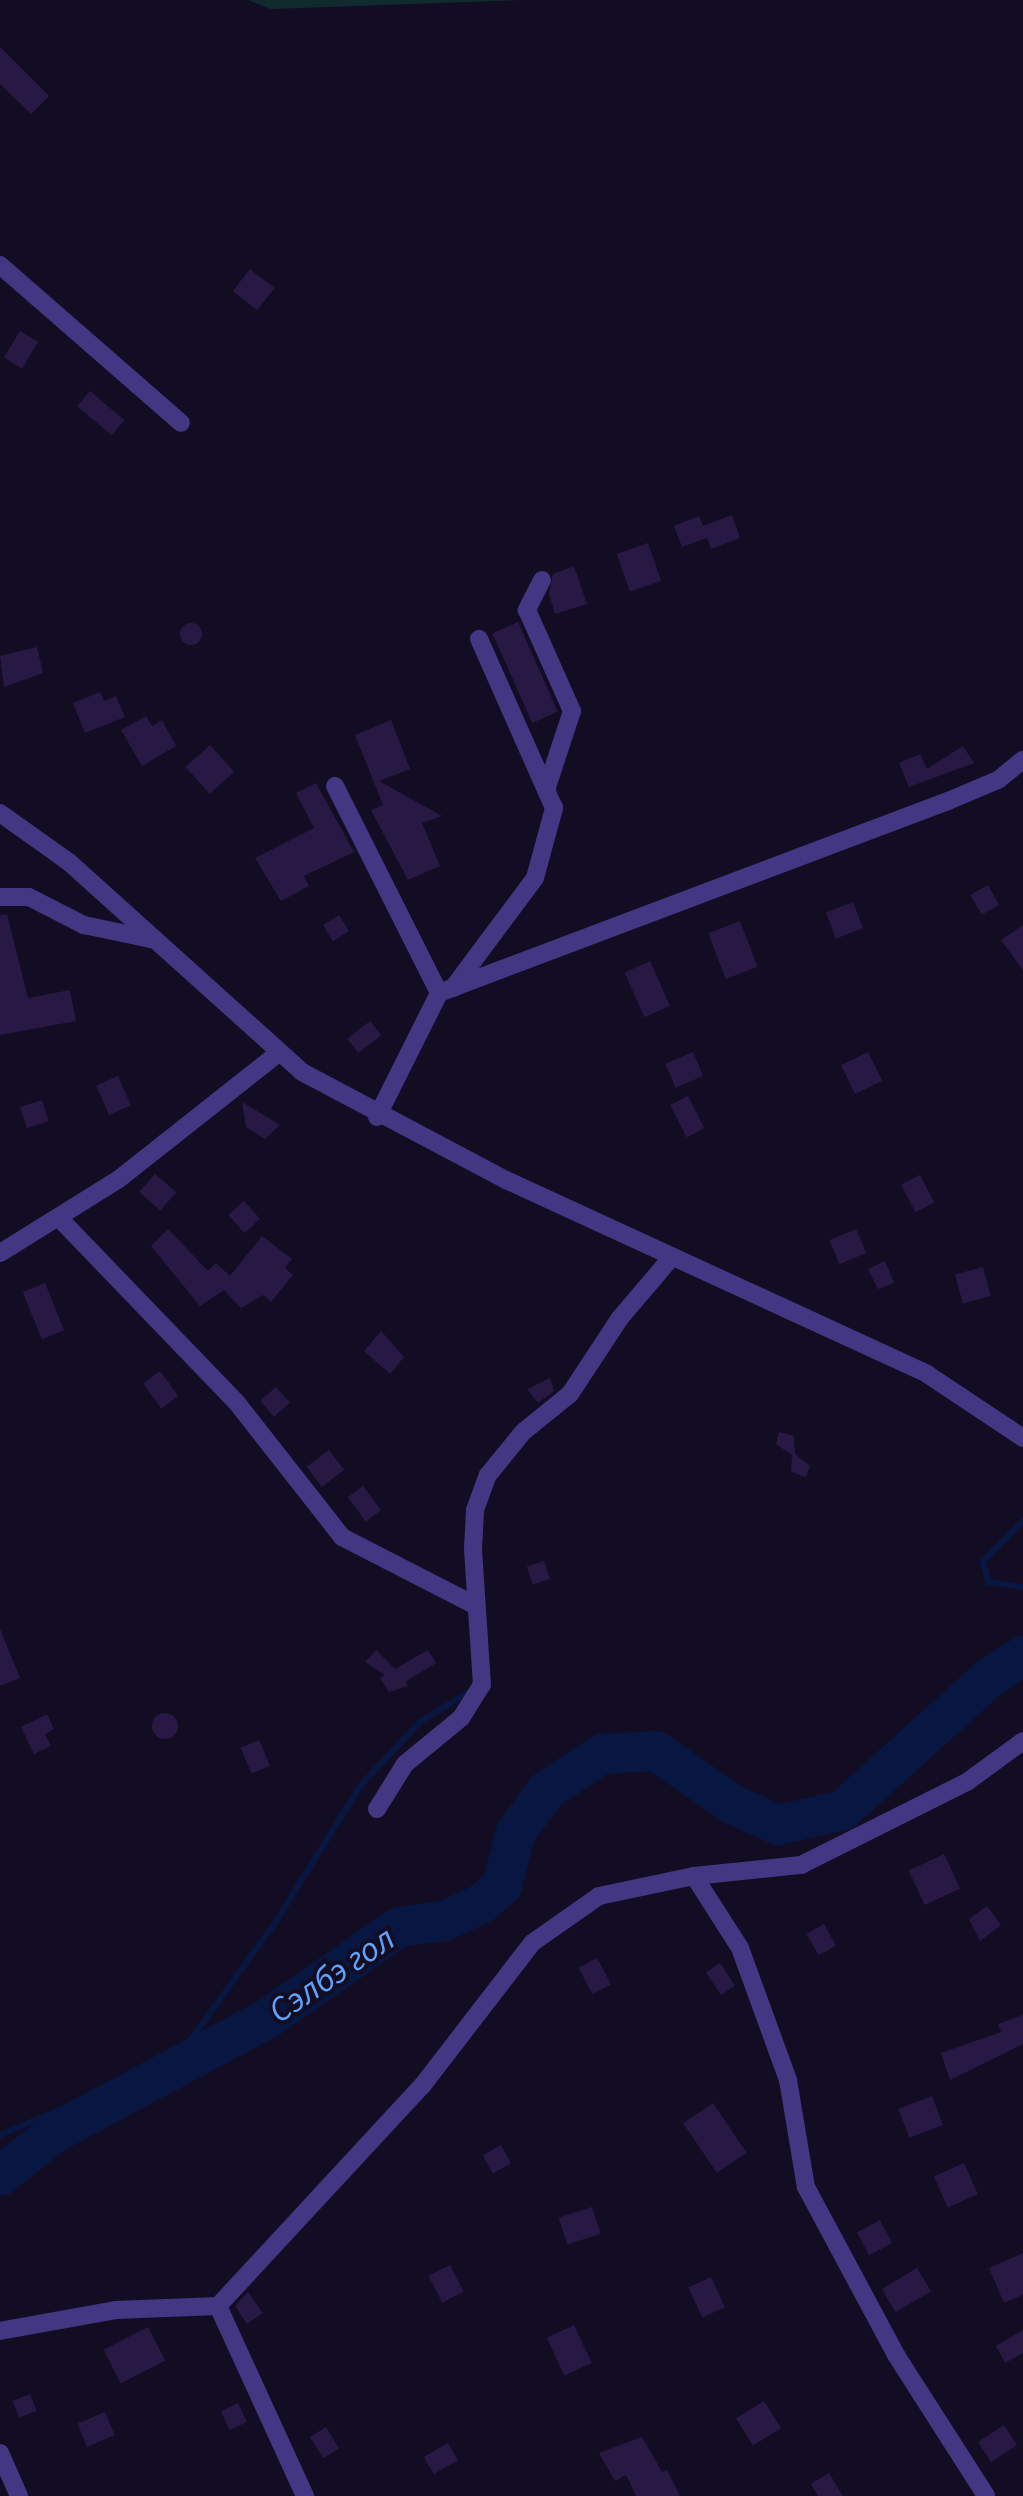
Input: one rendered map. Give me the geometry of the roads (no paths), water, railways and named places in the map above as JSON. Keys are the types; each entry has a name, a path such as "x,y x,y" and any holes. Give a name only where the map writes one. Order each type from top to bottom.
{"street":[{"path":"0,265 181,423"},
{"path":"542,580 527,610 572,711 546,790"},
{"path":"377,1117 446,990 535,878 554,808 478,639"},
{"path":"446,990 948,801 998,780 1023,760"},
{"path":"335,786 446,990"},
{"path":"0,812 70,862 277,1054 377,1117 926,1374 1023,1438"},
{"path":"0,897 29,898 84,926 155,940"},
{"path":"0,1253 60,1220 277,1054"},
{"path":"60,1220 237,1403 342,1537 476,1606"},
{"path":"378,1809 405,1764 461,1718 482,1685 476,1606 476,1510 488,1475 522,1432 570,1394 620,1318 672,1257"},
{"path":"0,2331 115,2310 218,2306 422,2086 532,1943 599,1896 694,1876 801,1866 967,1782 1023,1740"},
{"path":"694,1876 740,1948 788,2080 806,2187 896,2355 986,2496"},
{"path":"218,2306 304,2496"},
{"path":"0,2452 19,2496"}],"waterway":[{"path":"1023,1521 983,1561 988,1582 1023,1587"},
{"name":"Сэлбэ гол","path":"0,2176 54,2133 267,2019 399,1927 444,1921 481,1904 502,1886 516,1832 547,1790 602,1754 656,1751 732,1804 778,1825 843,1810 988,1679 1023,1656"},
{"path":"0,2135 99,2093 166,2074 277,1920 360,1786 421,1721 469,1692"}]}
